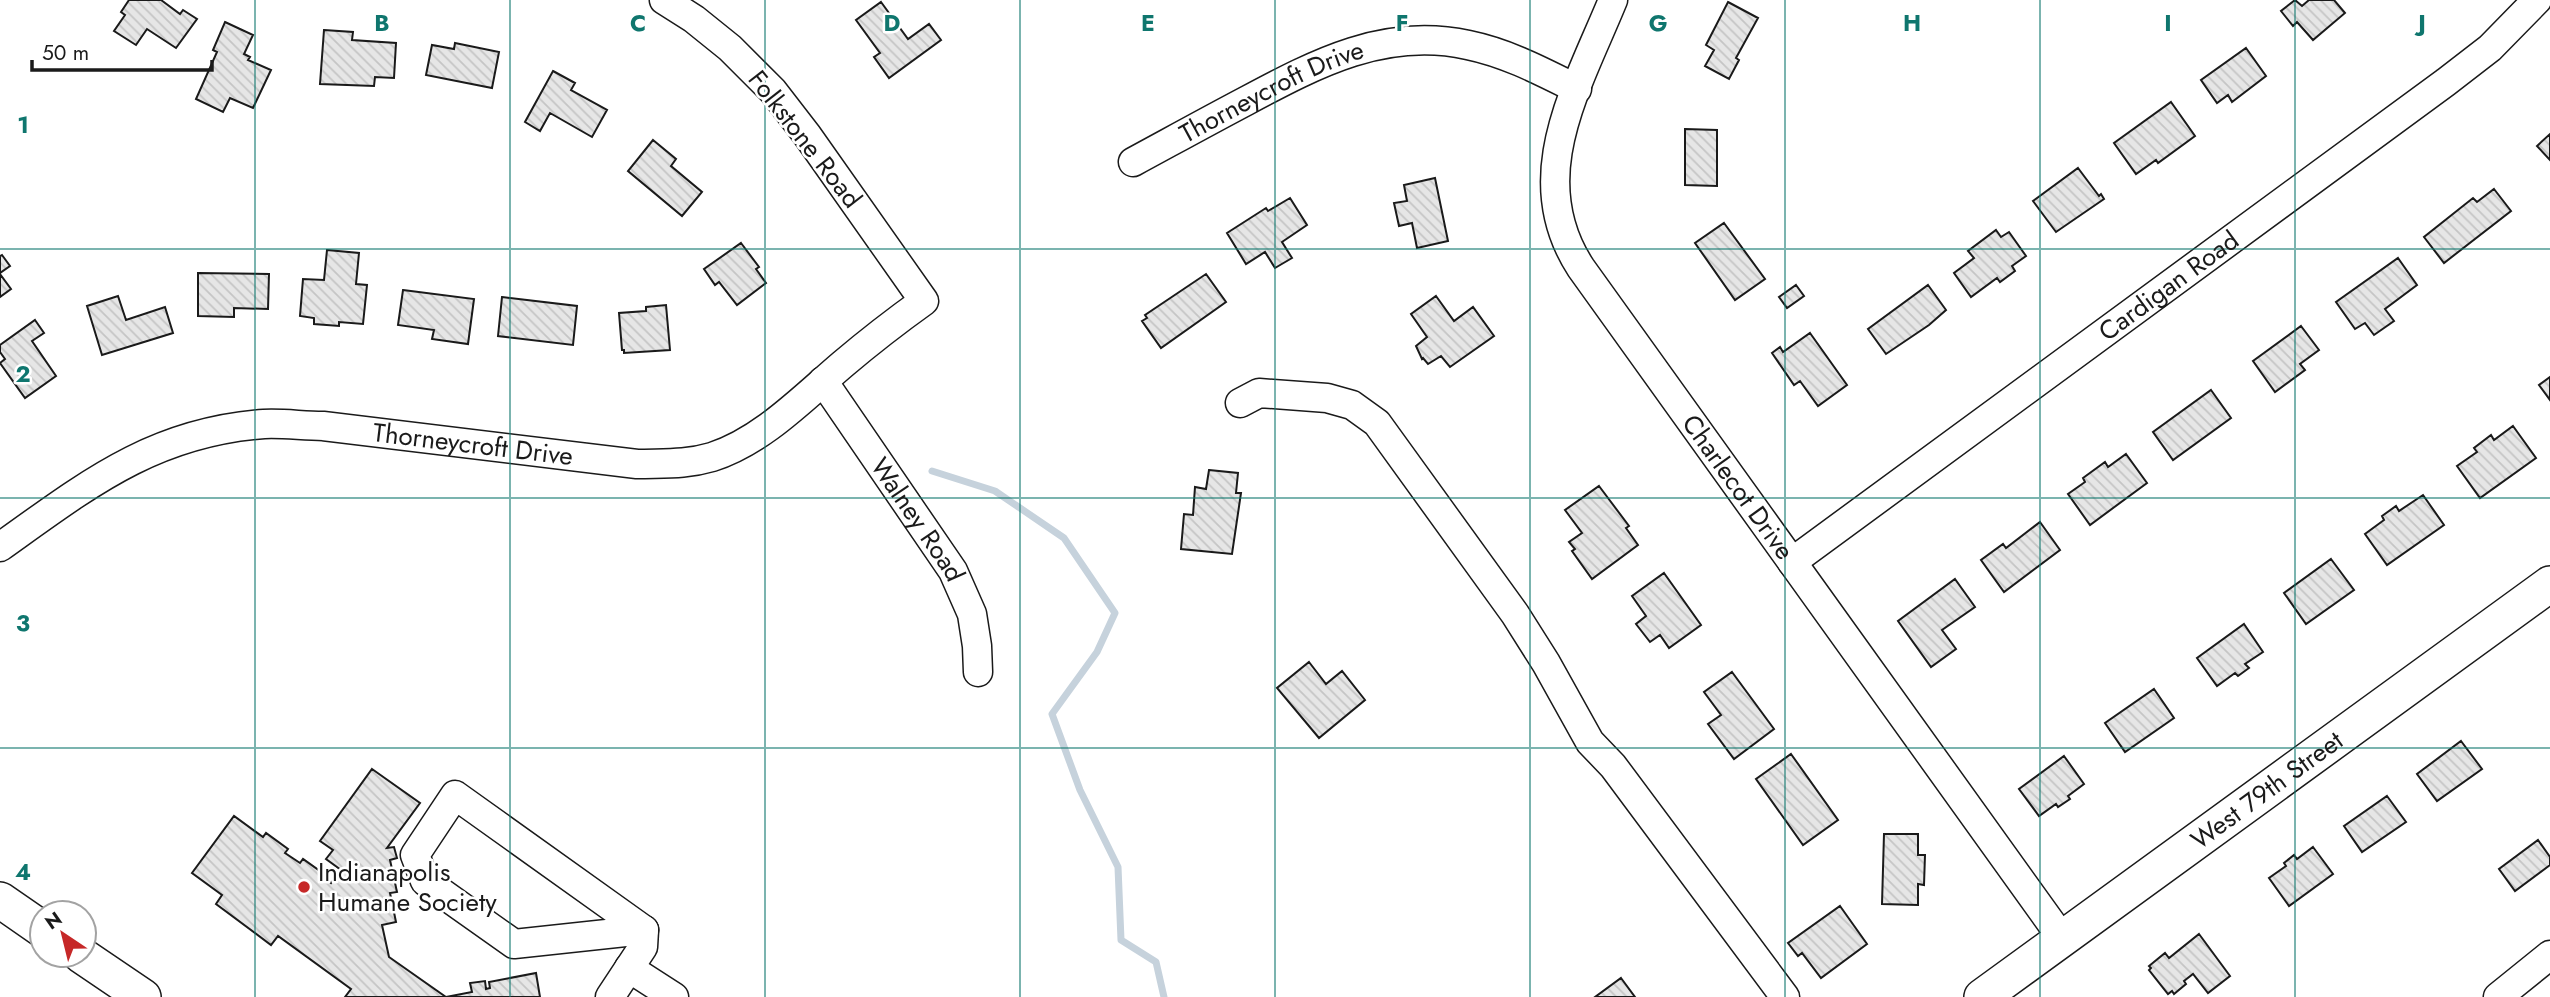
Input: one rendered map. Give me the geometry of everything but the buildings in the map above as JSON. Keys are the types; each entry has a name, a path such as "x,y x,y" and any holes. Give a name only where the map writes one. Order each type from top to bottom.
{"main road":[{"name":"West 79th Street","path":"1982,997 2550,584"},
{"path":"0,900 28,919"},
{"path":"98,967 143,997"}],"street":[{"name":"Folkstone Road","path":"664,0 694,19 730,48 772,91 807,135 924,301"},
{"name":"Charlecot Drive","path":"1613,0 1558,141 1554,168 1556,207 1568,244 1581,268 2062,938"},
{"name":"Cardigan Road","path":"1792,562 2446,82 2490,48 2537,0"},
{"name":"Thorneycroft Drive","path":"1133,162 1323,61 1381,44 1430,40 1468,45 1511,57 1577,89"},
{"name":"Thorneycroft Drive","path":"2,542 85,486 131,459 170,443 212,432 261,424 291,424 637,464 668,466 697,461 735,448 768,427 866,344 924,301"},
{"name":"Walney Road","path":"823,381 953,571 972,614 978,672"},
{"path":"1240,403 1259,393 1328,398 1352,405 1377,423 1515,614 1590,742 1613,766 1784,997"},
{"path":"455,795 644,930 514,943 425,881 415,855 455,795"},
{"path":"610,997 643,947 644,930"},
{"path":"2498,997 2550,955"},
{"path":"629,968 674,997"}],"waterway":[{"path":"932,471 995,491 1064,538 1115,613 1097,652 1052,714 1080,790 1118,867 1121,940 1156,962 1164,997"}],"place":[{"name":"Indianapolis Humane Society","path":"304,887"}]}
